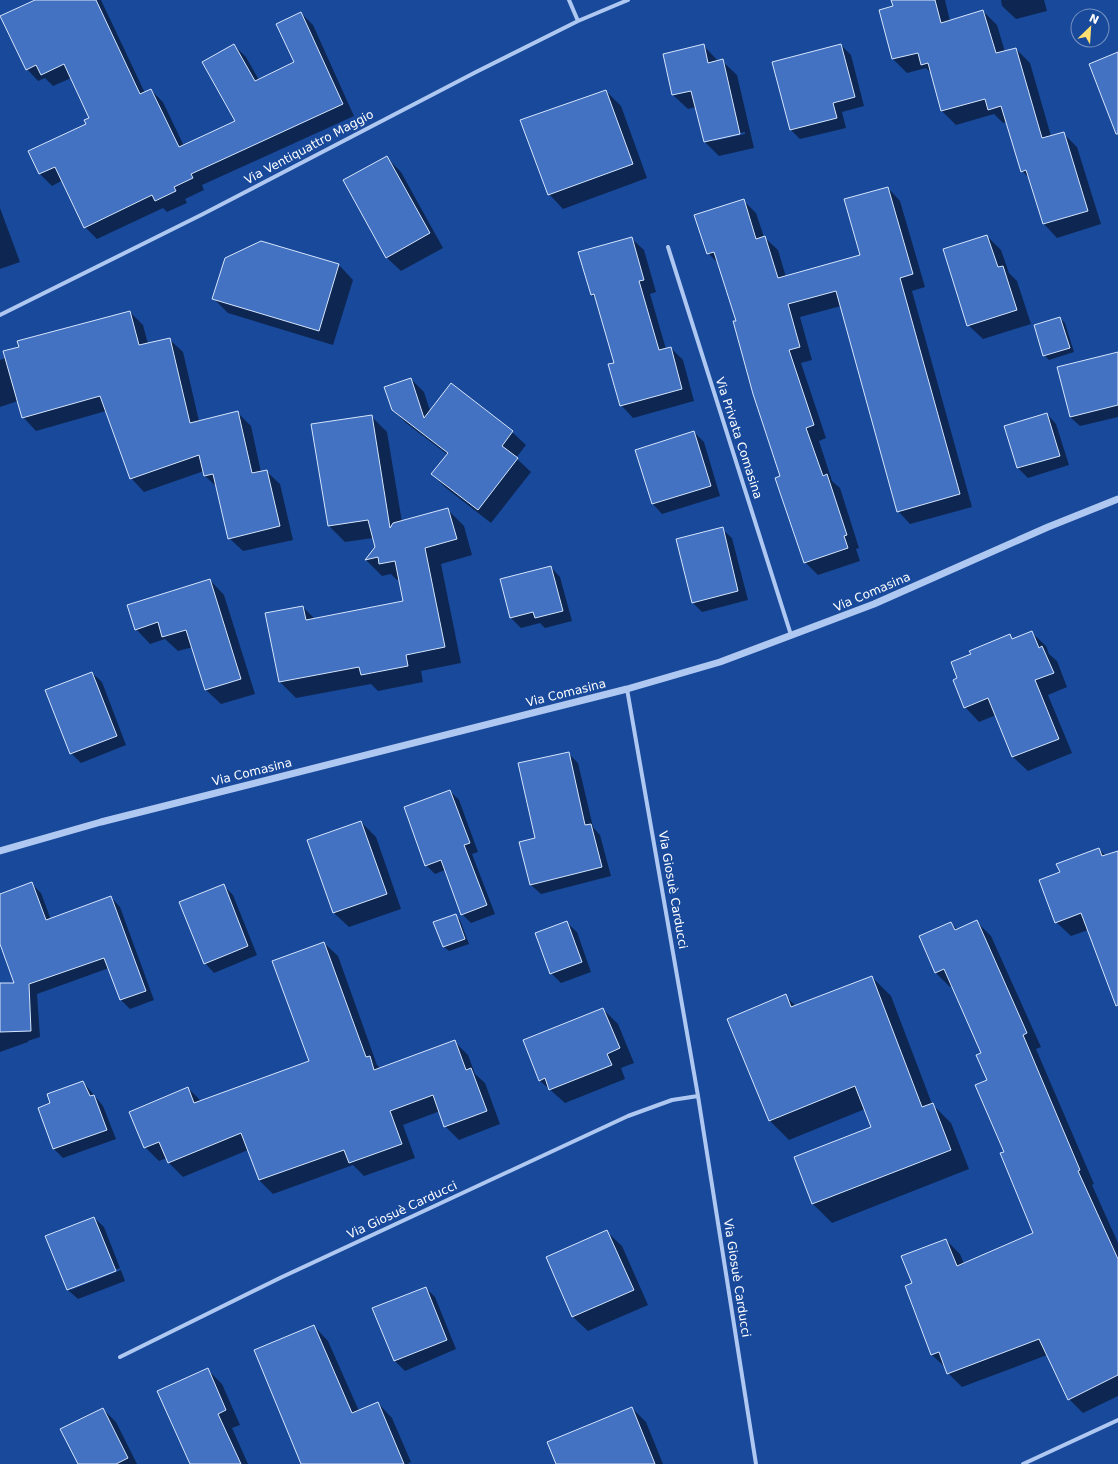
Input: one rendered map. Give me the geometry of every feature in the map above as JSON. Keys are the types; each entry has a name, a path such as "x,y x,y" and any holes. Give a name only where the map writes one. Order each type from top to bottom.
{"street":[{"path":"569,0 578,21"},
{"name":"Via Ventiquattro Maggio","path":"0,314 203,214 476,72 578,21 628,0"},
{"name":"Via Privata Comasina","path":"668,247 792,636"},
{"name":"Via Comasina","path":"0,851 100,822 627,689 720,662 874,604 1048,527 1118,499"},
{"name":"Via Giosuè Carducci","path":"627,689 698,1096 756,1464"},
{"name":"Via Giosuè Carducci","path":"120,1357 282,1277 621,1119 672,1100 698,1096"},
{"path":"1023,1464 1118,1420"}],"building":[{"path":"35,0 96,0 140,94 151,89 179,147 235,121 202,62 234,44 255,81 294,62 276,24 301,12 343,104 191,174 193,178 174,187 176,191 155,201 152,195 84,228 55,167 39,174 28,151 86,124 84,120 89,118 64,64 41,75 36,65 26,70 0,16"},
{"path":"891,0 935,0 941,23 983,10 996,53 1016,48 1042,138 1064,132 1088,211 1043,224 1026,170 1021,172 1001,106 988,110 985,99 941,111 928,63 921,65 918,53 892,59 879,10 893,6"},
{"path":"704,44 708,63 723,59 740,134 704,142 691,91 672,95 663,54"},
{"path":"841,44 855,97 833,103 837,118 790,130 772,62"},
{"path":"1118,52 1118,134 1116,134 1089,64"},
{"path":"606,90 633,164 548,195 520,120"},
{"path":"387,156 430,233 386,258 343,180"},
{"path":"888,187 913,274 900,278 960,494 897,512 836,291 788,304 800,347 789,350 814,425 806,428 823,476 827,474 847,535 844,536 848,548 804,563 775,478 780,476 753,394 733,321 736,321 714,252 707,254 694,215 744,199 756,239 765,236 778,278 860,255 844,199"},
{"path":"987,235 998,267 1003,266 1017,310 967,326 943,249"},
{"path":"632,237 644,280 639,281 659,350 671,347 682,389 620,406 608,364 614,363 594,294 591,295 578,252"},
{"path":"261,241 339,264 319,331 212,299 225,258"},
{"path":"130,311 139,345 170,338 190,423 238,411 252,473 267,470 280,526 228,539 213,474 204,476 199,455 130,479 100,396 22,418 3,351 19,347 17,341"},
{"path":"1060,317 1070,348 1043,356 1034,325"},
{"path":"1118,352 1118,405 1070,417 1057,367"},
{"path":"411,378 424,418 451,383 513,431 502,446 518,458 478,510 431,474 448,453 392,410 384,387"},
{"path":"1047,413 1060,456 1017,468 1004,426"},
{"path":"372,415 390,528 393,523 448,508 457,539 425,548 445,647 406,655 408,666 361,675 359,667 279,682 265,613 303,606 306,620 403,601 395,561 379,564 378,557 365,560 375,547 368,520 328,526 311,424"},
{"path":"694,431 711,486 652,504 635,450"},
{"path":"723,527 738,591 692,603 676,539"},
{"path":"551,566 563,611 535,618 533,612 510,618 500,579"},
{"path":"210,579 241,679 205,690 186,630 162,637 158,622 135,630 127,605"},
{"path":"1032,631 1039,648 1042,646 1054,673 1035,680 1059,739 1012,757 988,698 964,708 953,680 957,678 951,662 971,654 969,651 1010,634 1012,639"},
{"path":"92,672 117,736 70,754 45,690"},
{"path":"569,752 585,825 591,824 602,867 530,885 519,842 535,838 518,763"},
{"path":"450,790 470,843 464,845 487,905 461,915 441,860 425,866 404,807"},
{"path":"361,821 387,894 333,913 307,840"},
{"path":"1099,848 1102,856 1118,851 1118,1005 1116,1006 1081,913 1055,923 1039,880 1060,872 1056,864"},
{"path":"32,882 46,920 111,896 146,991 120,1000 104,958 29,984 31,1031 0,1032 0,983 14,983 0,944 0,894"},
{"path":"224,884 248,946 204,964 179,902"},
{"path":"456,914 465,939 443,947 433,922"},
{"path":"977,920 1027,1033 1023,1035 1080,1170 1078,1171 1118,1259 1118,1375 1068,1400 1039,1339 947,1374 939,1352 931,1355 905,1286 912,1283 901,1256 946,1239 957,1266 1033,1233 1000,1153 1004,1152 975,1085 987,1080 976,1055 981,1053 944,969 935,973 919,936 951,922 955,930"},
{"path":"567,921 582,962 550,974 535,933"},
{"path":"324,942 366,1057 370,1056 374,1070 455,1040 466,1070 471,1068 487,1111 444,1127 433,1095 390,1111 402,1144 349,1163 344,1150 259,1180 241,1133 168,1163 159,1142 144,1148 129,1112 188,1087 194,1103 309,1061 272,961"},
{"path":"872,976 922,1107 933,1103 951,1150 812,1204 794,1157 871,1127 855,1086 769,1121 727,1019 786,994 791,1007"},
{"path":"603,1008 620,1048 607,1054 612,1065 549,1090 545,1078 539,1081 523,1040"},
{"path":"83,1081 90,1096 94,1095 107,1130 53,1149 38,1108 50,1103 47,1094"},
{"path":"94,1217 116,1271 67,1290 45,1236"},
{"path":"607,1230 634,1290 572,1317 546,1257"},
{"path":"426,1287 447,1340 394,1361 372,1308"},
{"path":"314,1325 352,1413 378,1402 404,1464 301,1464 254,1350"},
{"path":"208,1368 226,1410 218,1414 241,1464 190,1464 157,1391"},
{"path":"632,1407 655,1464 556,1464 547,1442"},
{"path":"103,1408 128,1458 116,1464 78,1464 60,1429"}]}
